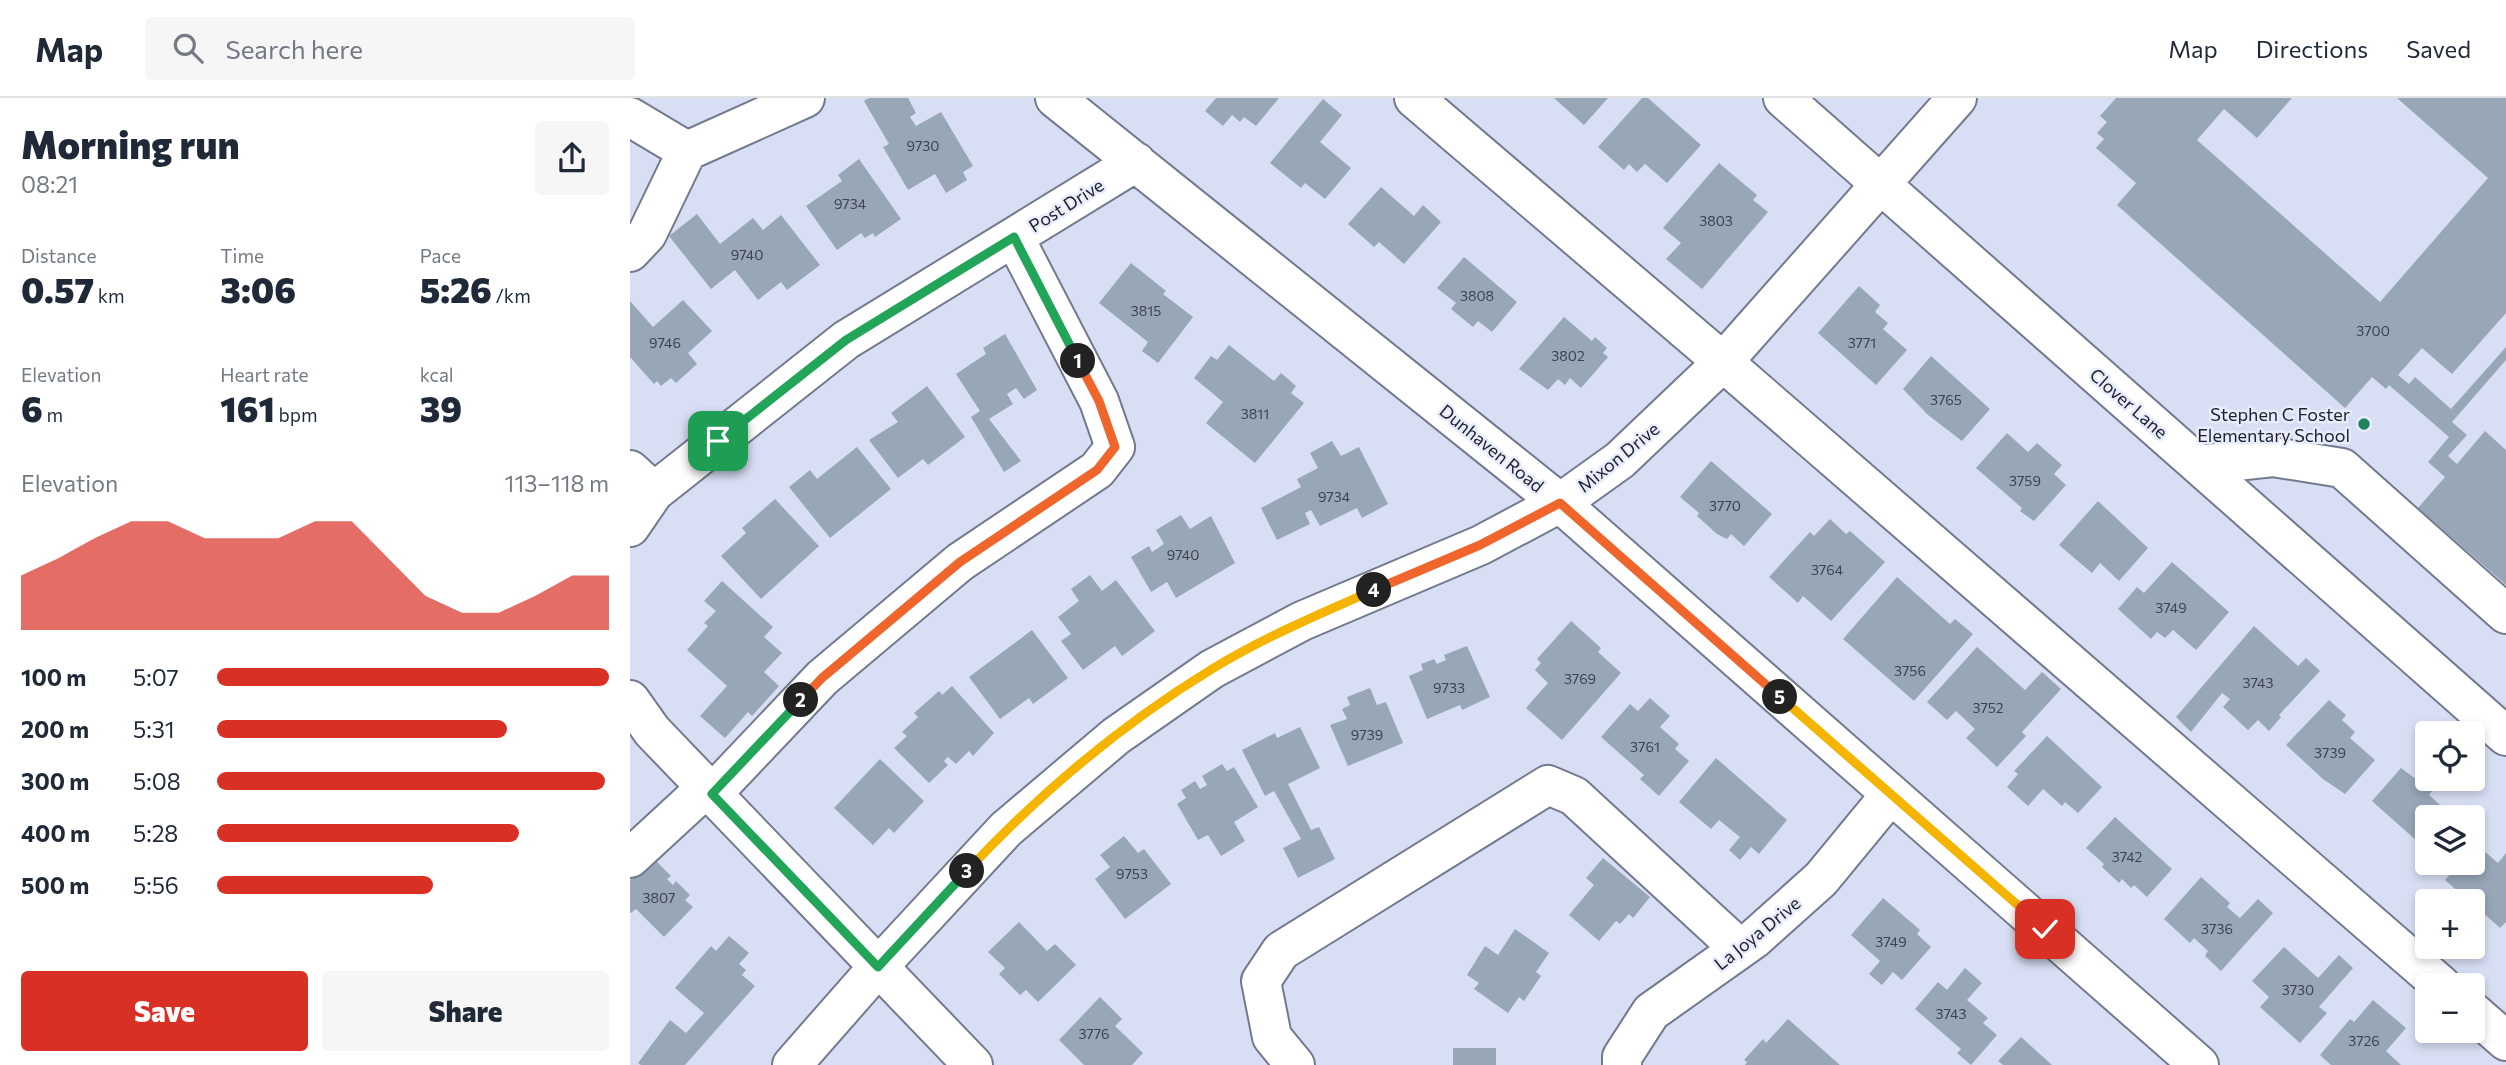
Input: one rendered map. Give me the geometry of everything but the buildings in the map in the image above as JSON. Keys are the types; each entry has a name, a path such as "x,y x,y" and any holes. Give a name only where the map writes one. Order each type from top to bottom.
{"street":[{"path":"630,252 647,234 687,151 805,98"},
{"name":"Dunhaven Road","path":"1055,98 1560,503 2199,1065"},
{"path":"1414,98 1723,362 2427,973"},
{"name":"Clover Lane","path":"1783,98 2506,736"},
{"name":"Mixon Drive","path":"792,1065 878,967 1006,829 1116,736 1212,669 1302,621 1480,545 1560,503 1620,460 1723,362 1957,98"},
{"path":"630,117 687,151"},
{"name":"Post Drive","path":"630,527 642,481 846,340 1136,162"},
{"path":"630,858 709,791 822,678 960,562 1097,470 1115,447 1099,401 1014,237"},
{"path":"2199,465 2273,457 2342,468 2506,614"},
{"path":"630,700 652,731 973,1065"},
{"path":"1295,1065 1272,1037 1261,981 1281,951 1548,785 1574,796 1740,950"},
{"name":"La Joya Drive","path":"1622,1065 1622,1058 1651,1012 1740,950 1821,879 1891,794"},
{"path":"2485,1023 2506,1041"}],"place":[{"name":"Stephen C Foster Elementary School","path":"2364,424"}],"route":[{"path":"718,441 846,340 1014,237 1099,401 1115,447 1097,470 960,562 822,678 712,794 878,967 1006,829 1116,736 1212,669 1302,621 1480,545 1560,503 2045,929"}]}
